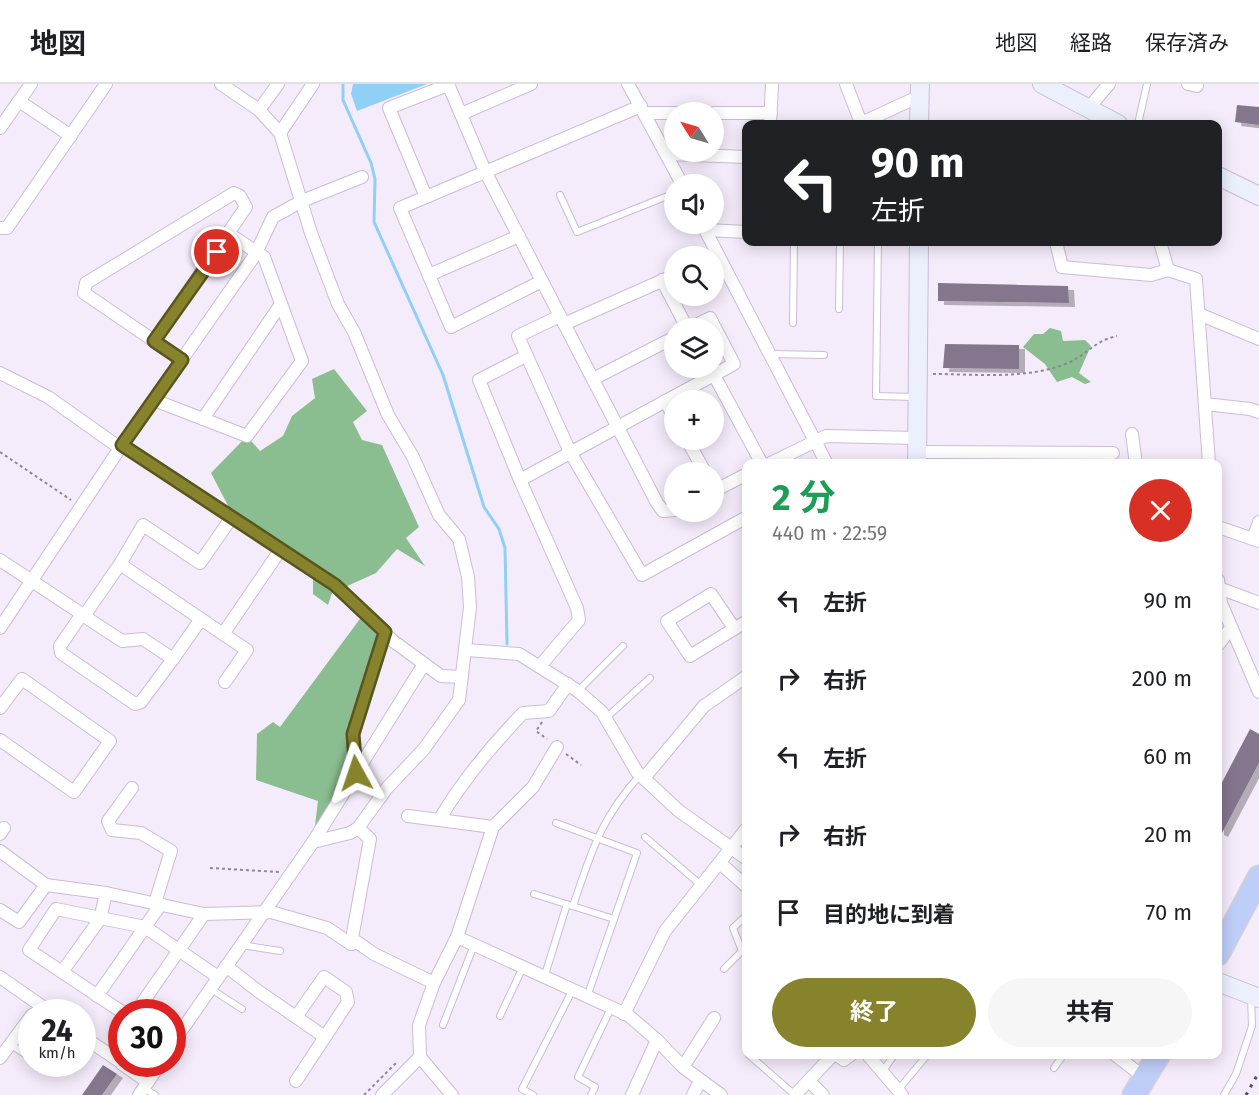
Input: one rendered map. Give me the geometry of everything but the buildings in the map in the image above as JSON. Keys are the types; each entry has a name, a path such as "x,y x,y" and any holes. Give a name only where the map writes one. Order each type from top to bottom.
{"highway":[{"path":"1222,947 1257,885"},
{"path":"1139,1087 1156,1059"}],"street":[{"path":"0,128 30,84"},
{"path":"0,228 7,228 106,84"},
{"path":"221,84 259,110 279,134 338,304 354,332 388,415 414,457 439,515 459,539 464,551 470,607 467,650 459,700 424,749 387,788 358,828 350,833 313,842"},
{"path":"259,110 278,84"},
{"path":"279,134 313,84"},
{"path":"426,197 389,108 448,84 485,171 657,503 664,511"},
{"path":"461,114 531,84"},
{"path":"628,84 664,150"},
{"path":"724,114 771,119 772,84"},
{"path":"846,84 859,120"},
{"path":"1042,84 1110,120"},
{"path":"1088,109 1109,84"},
{"path":"867,120 920,90 920,120"},
{"path":"19,101 70,136"},
{"path":"542,281 451,327 400,208 485,171 643,110 664,112"},
{"path":"724,156 742,157"},
{"path":"0,628 121,447 256,252 273,217 302,201 362,177"},
{"path":"1222,178 1259,196"},
{"path":"154,341 246,207 240,196 234,193 86,283 84,293 154,341 182,360"},
{"path":"724,229 742,231"},
{"path":"154,400 247,436 302,362 264,257 229,234"},
{"path":"429,275 519,236"},
{"path":"917,451 919,246"},
{"path":"1057,246 1062,267 1151,275 1168,270 1196,279 1209,459"},
{"path":"1161,246 1168,270"},
{"path":"724,271 824,459"},
{"path":"683,318 662,280 518,336 570,452 642,575 742,520"},
{"path":"203,419 281,304"},
{"path":"1199,314 1259,339"},
{"path":"593,379 664,342"},
{"path":"724,345 734,364 724,370"},
{"path":"526,356 479,380 520,480 577,608 579,620 540,666"},
{"path":"0,373 48,397 121,447 335,585 385,632 441,676 462,677"},
{"path":"685,390 708,378"},
{"path":"716,378 759,459"},
{"path":"520,480 664,401"},
{"path":"1205,404 1259,412"},
{"path":"1132,434 1135,459"},
{"path":"780,459 826,436 917,451 1005,458 1072,458 1113,453"},
{"path":"724,485 742,476"},
{"path":"201,619 141,702 135,704 61,653 60,646 120,564 143,525 200,563 232,517"},
{"path":"1222,528 1256,540 1259,522"},
{"path":"223,634 281,549"},
{"path":"0,560 122,641 143,639 173,658"},
{"path":"120,564 248,650 225,682"},
{"path":"1222,586 1259,603"},
{"path":"735,628 711,594 667,621 690,656 742,624"},
{"path":"1222,606 1259,692"},
{"path":"1222,640 1231,628"},
{"path":"356,773 353,734 385,632"},
{"path":"467,650 519,654 593,702 642,776 680,811 742,855"},
{"path":"186,1024 313,842 424,664"},
{"path":"0,708 22,679 110,741 74,792 0,740"},
{"path":"642,776 704,706 742,679"},
{"path":"440,820 457,790 487,751 523,713 549,711 573,688"},
{"path":"452,1095 420,1057 419,1024 434,984 457,937 493,827 533,787 557,747"},
{"path":"97,996 145,927 158,903 171,851 141,833 112,830 108,821 132,788"},
{"path":"408,816 493,827"},
{"path":"351,944 370,838 358,828"},
{"path":"624,1014 665,931 742,835"},
{"path":"0,851 46,885 106,893 204,914 263,912 327,928 351,944"},
{"path":"720,863 742,883"},
{"path":"0,910 19,922 46,885"},
{"path":"62,972 100,919 106,893"},
{"path":"108,1003 29,950 56,909 145,927 218,977"},
{"path":"145,999 204,914"},
{"path":"457,937 522,969 624,1014 657,1040 683,1067 721,1095"},
{"path":"351,944 357,942 374,954 434,984"},
{"path":"226,966 325,1037"},
{"path":"0,977 25,999"},
{"path":"296,1017 324,977 346,992 348,1002 296,1081"},
{"path":"1222,984 1255,996"},
{"path":"683,1067 714,1018"},
{"path":"1,1056 18,1035"},
{"path":"632,1095 657,1040"},
{"path":"382,1095 420,1057"},
{"path":"795,1095 829,1059"},
{"path":"871,1059 900,1093"},
{"path":"1118,1059 1139,1087"},
{"path":"135,1077 147,1090"},
{"path":"693,1095 700,1081"},
{"path":"809,1081 823,1095"}],"lane":[{"path":"1139,120 1147,84"},
{"path":"560,195 577,232 664,197"},
{"path":"793,323 794,246"},
{"path":"839,309 840,246"},
{"path":"878,246 876,396 918,397"},
{"path":"770,354 824,355"},
{"path":"573,688 623,646"},
{"path":"606,719 650,678"},
{"path":"544,979 596,838 617,802 642,776"},
{"path":"556,823 637,853 587,998"},
{"path":"645,837 702,885"},
{"path":"534,894 614,919"},
{"path":"724,969 742,951 733,928 742,920"},
{"path":"240,945 280,951"},
{"path":"443,1025 474,945"},
{"path":"500,1016 522,969"},
{"path":"211,988 242,1009"},
{"path":"533,1095 522,1089 572,991"},
{"path":"1224,1095 1236,1074 1252,1026 1255,996"},
{"path":"591,1095 595,1087 578,1077 611,1008"},
{"path":"10,1044 18,1049"},
{"path":"755,1059 795,1095"},
{"path":"882,1072 891,1059"},
{"path":"900,1093 924,1059"},
{"path":"1054,1068 1061,1059"}],"path":[{"path":"918,374 1024,374 1047,370 1071,362 1104,338 1117,336"},
{"path":"0,452 81,507"},
{"path":"210,868 291,873"},
{"path":"364,1095 419,1042"}],"green space":[{"path":"1050,328 1061,331 1063,341 1085,340 1091,346 1079,373 1091,382 1085,384 1072,377 1057,382 1045,364 1023,347 1034,334 1043,334"},
{"path":"334,369 367,411 353,422 362,440 382,445 419,527 406,538 425,566 397,549 376,573 332,593 328,605 313,594 313,570 235,519 211,473 247,436 260,451 283,436 292,416 315,398 312,379"},
{"path":"365,612 385,632 353,734 356,773 313,842 318,801 256,780 257,734 273,722 280,727"}],"water":[{"path":"353,84 427,84 357,111 351,94"}],"waterway":[{"path":"343,84 343,100 371,163 375,179 374,222 443,375 484,507 499,529 505,548 507,644"}],"railway":[{"path":"1246,1095 1259,1072"}],"route":[{"path":"217,252 154,341 182,360 122,445 335,585 385,632 353,734 356,773"}]}
